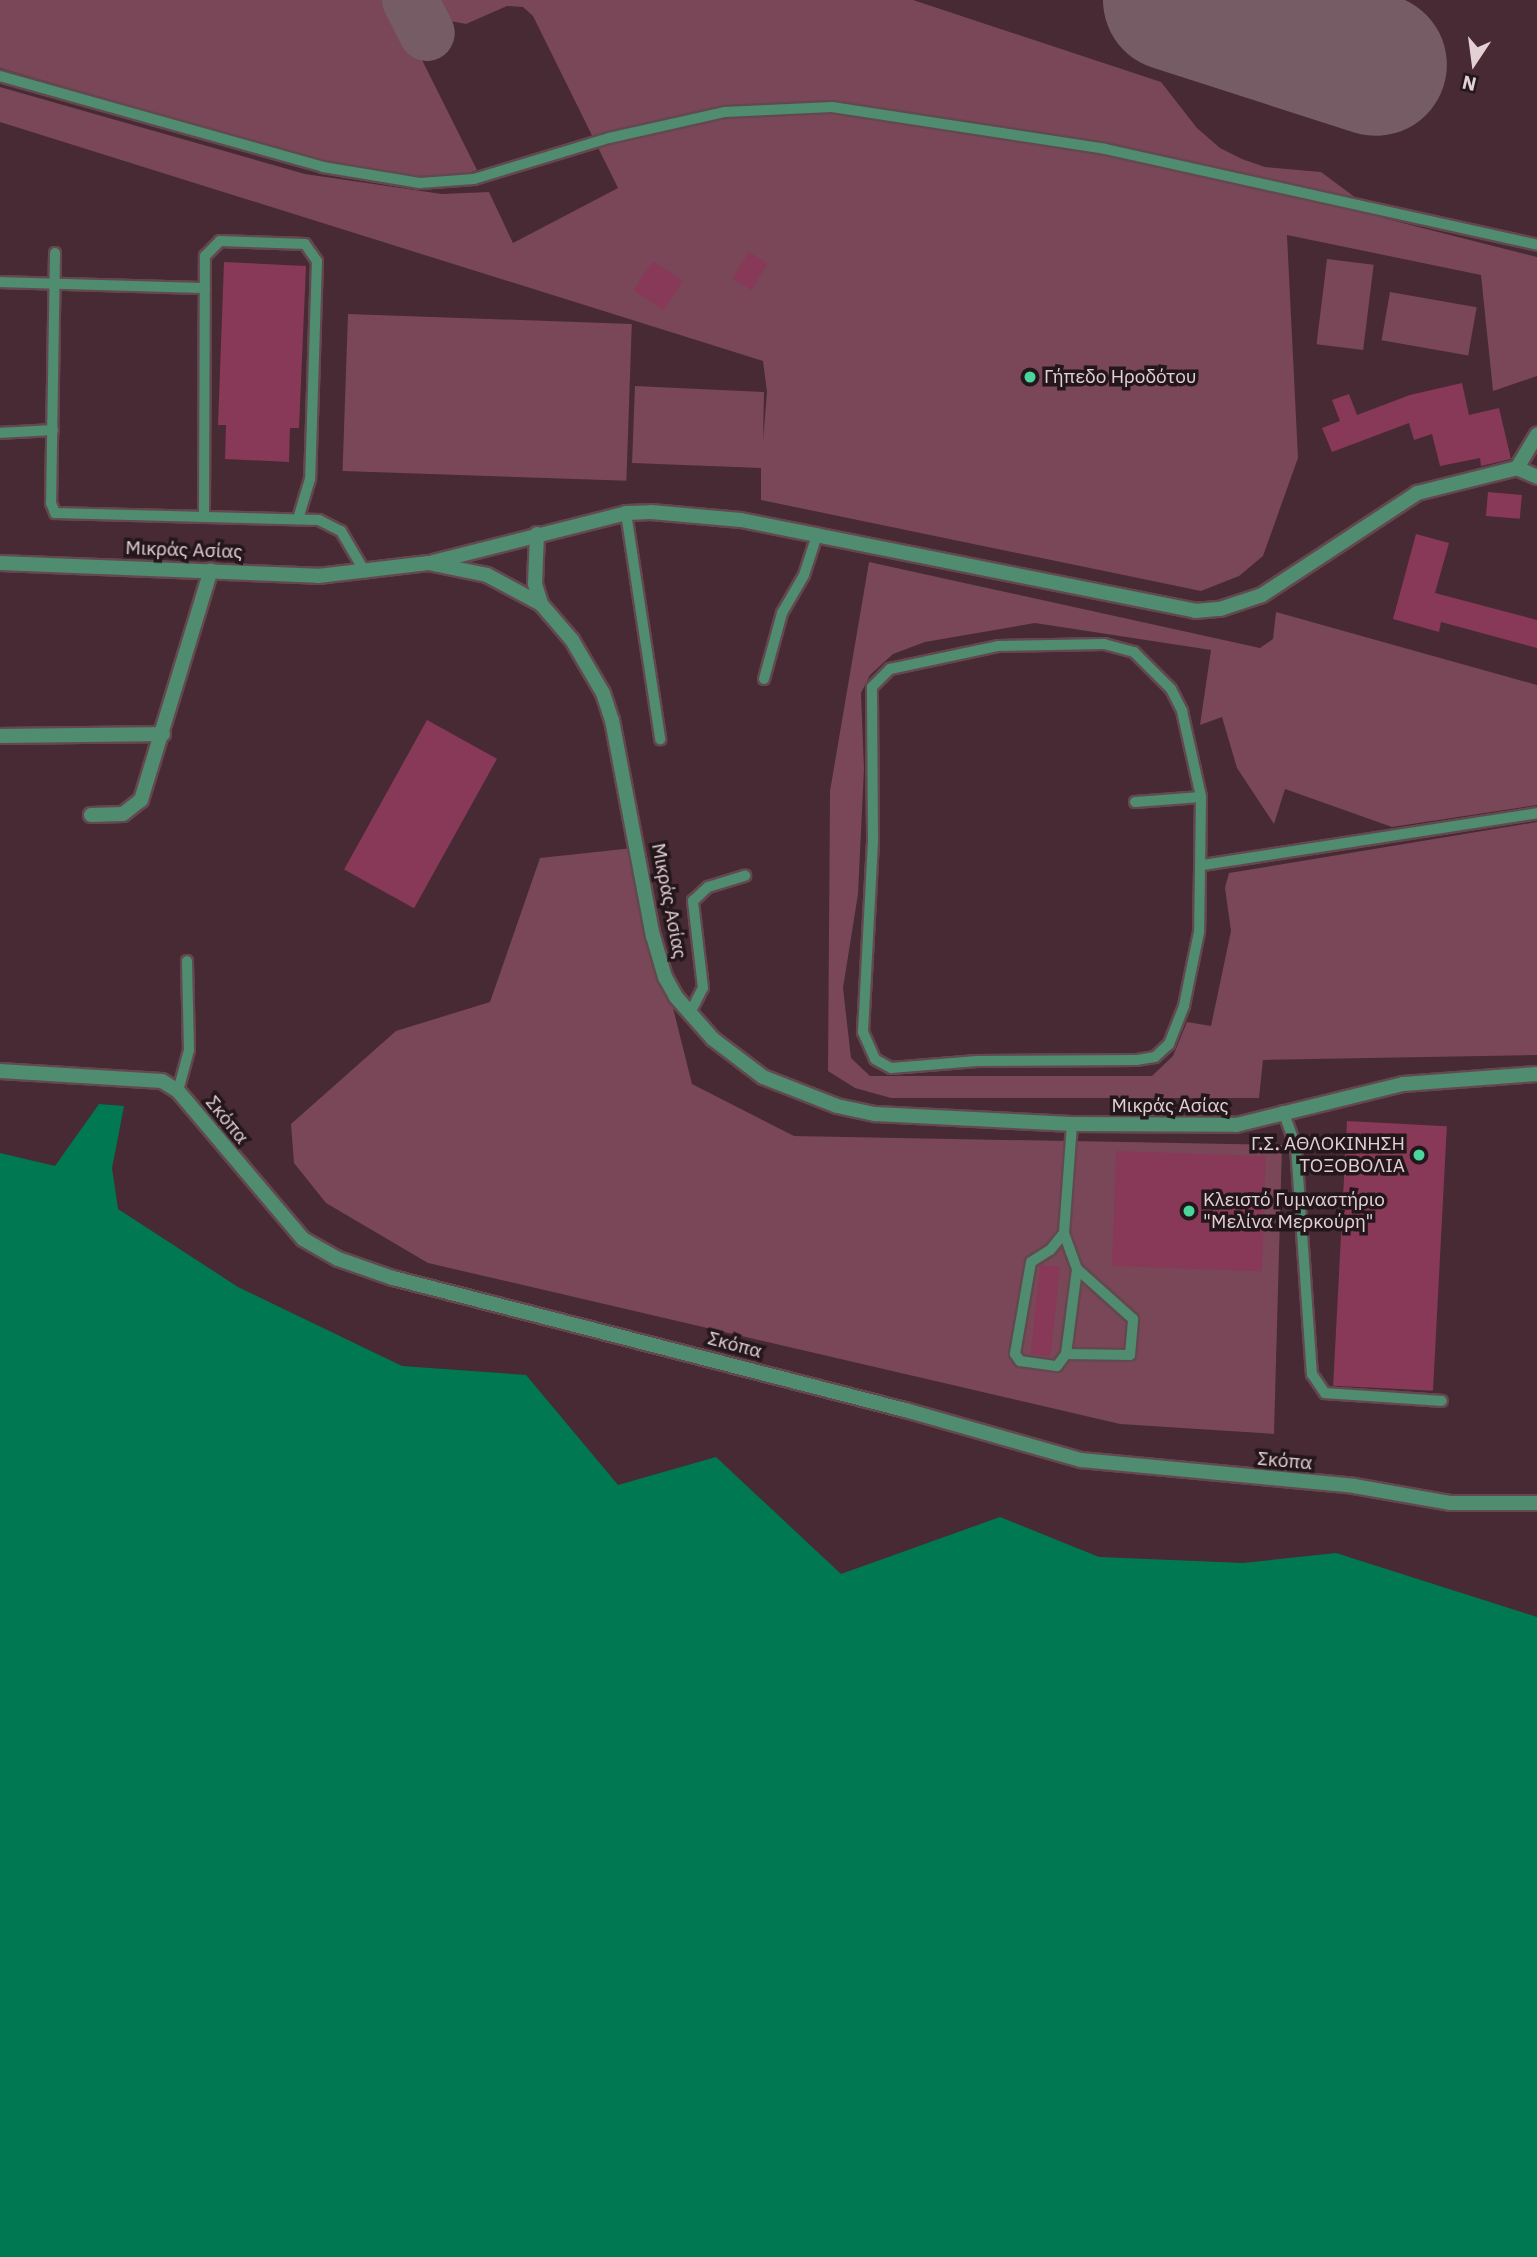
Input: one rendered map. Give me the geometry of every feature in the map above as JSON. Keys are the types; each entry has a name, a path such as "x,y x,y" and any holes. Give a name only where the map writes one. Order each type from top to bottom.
{"street":[{"path":"1517,468 1537,435"},
{"path":"428,563 626,513 741,520 1195,611 1220,609 1262,595 1417,493 1517,468 1537,477"},
{"path":"537,534 535,584 541,604"},
{"name":"Μικράς Ασίας","path":"0,563 318,576 428,563 487,575 541,604 572,640 603,693 622,762 658,955 665,977 689,1015 763,1077 837,1106 876,1114 1072,1124 1236,1125 1283,1111 1403,1084 1537,1074"},
{"path":"91,815 123,814 135,808 163,734 211,570"},
{"path":"0,736 163,734"},
{"name":"Σκόπα","path":"0,1071 146,1076 178,1091 303,1239 338,1259 382,1275 905,1410 1081,1460 1354,1486 1450,1503 1537,1503"}],"lane":[{"path":"0,76 323,167 420,183 474,180 609,138 724,112 832,107 1105,149 1537,245"},
{"path":"204,517 205,256 220,241 305,244 317,261 310,479 298,519"},
{"path":"55,253 55,513 318,520 341,531 365,572"},
{"path":"0,282 205,288"},
{"path":"0,433 53,430"},
{"path":"626,513 660,739"},
{"path":"764,679 782,613 804,575 816,537"},
{"path":"1104,644 1133,652 1171,689 1182,711 1201,797 1203,865 1199,932 1184,1006 1169,1044 1155,1057 891,1068 866,1047 873,839 869,705 879,677 890,669 998,646 1104,644"},
{"path":"1135,802 1201,797"},
{"path":"1203,865 1537,813"},
{"path":"689,1015 703,988 693,901 708,887 745,876"},
{"path":"178,1091 189,1050 187,961"},
{"path":"1283,1111 1296,1147 1312,1374 1325,1393 1443,1401"},
{"path":"1064,1233 1050,1251 1031,1262 1015,1354 1020,1361 1035,1366 1057,1366 1066,1354 1077,1269 1064,1233 1072,1124"},
{"path":"1066,1354 1130,1355 1133,1320 1077,1269"}],"shaded area":[{"path":"0,0 392,0 477,170 453,178 419,177 312,158 0,68"},
{"path":"432,0 913,0 1161,82 1197,128 1220,148 1242,159 1265,167 1321,172 1383,218 1537,257 1537,376 1493,391 1481,275 1287,235 1298,458 1263,556 1239,576 1201,591 761,500 761,468 632,463 635,386 764,392 763,441 767,392 763,361 0,122 0,87 305,174 442,194 489,192 513,243 618,188 533,16 523,7 507,6 466,24 450,21"},
{"path":"1327,259 1374,265 1363,350 1317,344"},
{"path":"1390,292 1477,307 1468,356 1381,340"},
{"path":"348,314 632,324 626,481 343,471"},
{"path":"869,562 1260,648 1273,639 1276,612 1537,685 1537,805 1392,827 1285,789 1274,824 1237,768 1222,717 1200,725 1211,650 1035,623 925,642 893,654 870,675 861,693 864,769 858,894 843,988 851,1058 870,1076 1152,1076 1173,1056 1187,1022 1211,1026 1231,931 1225,888 1229,873 1537,822 1537,1055 1263,1060 1259,1098 891,1098 855,1088 828,1071 830,791"},
{"path":"633,848 692,1084 794,1136 1282,1145 1274,1434 1120,1424 428,1263 326,1203 294,1163 291,1124 396,1031 490,1002 540,858"},
{"path":"99,1104 124,1106 112,1168 118,1209 238,1287 402,1366 526,1375 618,1485 716,1457 841,1574 1000,1517 1099,1557 1243,1563 1336,1553 1537,1617 1537,2257 0,2257 0,1153 55,1166"}],"building":[{"path":"749,252 768,264 751,290 733,278"},
{"path":"653,261 683,281 663,310 633,290"},
{"path":"224,262 306,266 299,428 290,428 289,462 225,459 226,425 218,425"},
{"path":"1462,383 1469,415 1499,408 1511,459 1481,466 1480,458 1440,466 1432,434 1414,440 1409,423 1332,452 1322,428 1340,421 1332,400 1349,394 1357,415 1410,395"},
{"path":"1488,492 1522,495 1520,519 1486,516"},
{"path":"1416,534 1449,543 1435,593 1537,620 1537,648 1441,622 1439,632 1393,619"},
{"path":"427,720 497,759 414,908 344,870"},
{"path":"1347,1121 1447,1126 1433,1391 1333,1386"},
{"name":"Κλειστό Γυμναστήριο \"Μελίνα Μερκούρη\"","path":"1116,1151 1266,1156 1262,1271 1112,1266"},
{"path":"1040,1265 1060,1267 1050,1357 1031,1355"}],"taxiway":[{"path":"410,0 427,33"}],"runway":[{"path":"1174,0 1376,65"}],"place":[{"name":"Γήπεδο Ηροδότου","path":"1030,377"},
{"name":"Γ.Σ. ΑΘΛΟΚΙΝΗΣΗ ΤΟΞΟΒΟΛΙΑ","path":"1419,1155"},
{"name":"Κλειστό Γυμναστήριο \"Μελίνα Μερκούρη\"","path":"1189,1211"}]}
